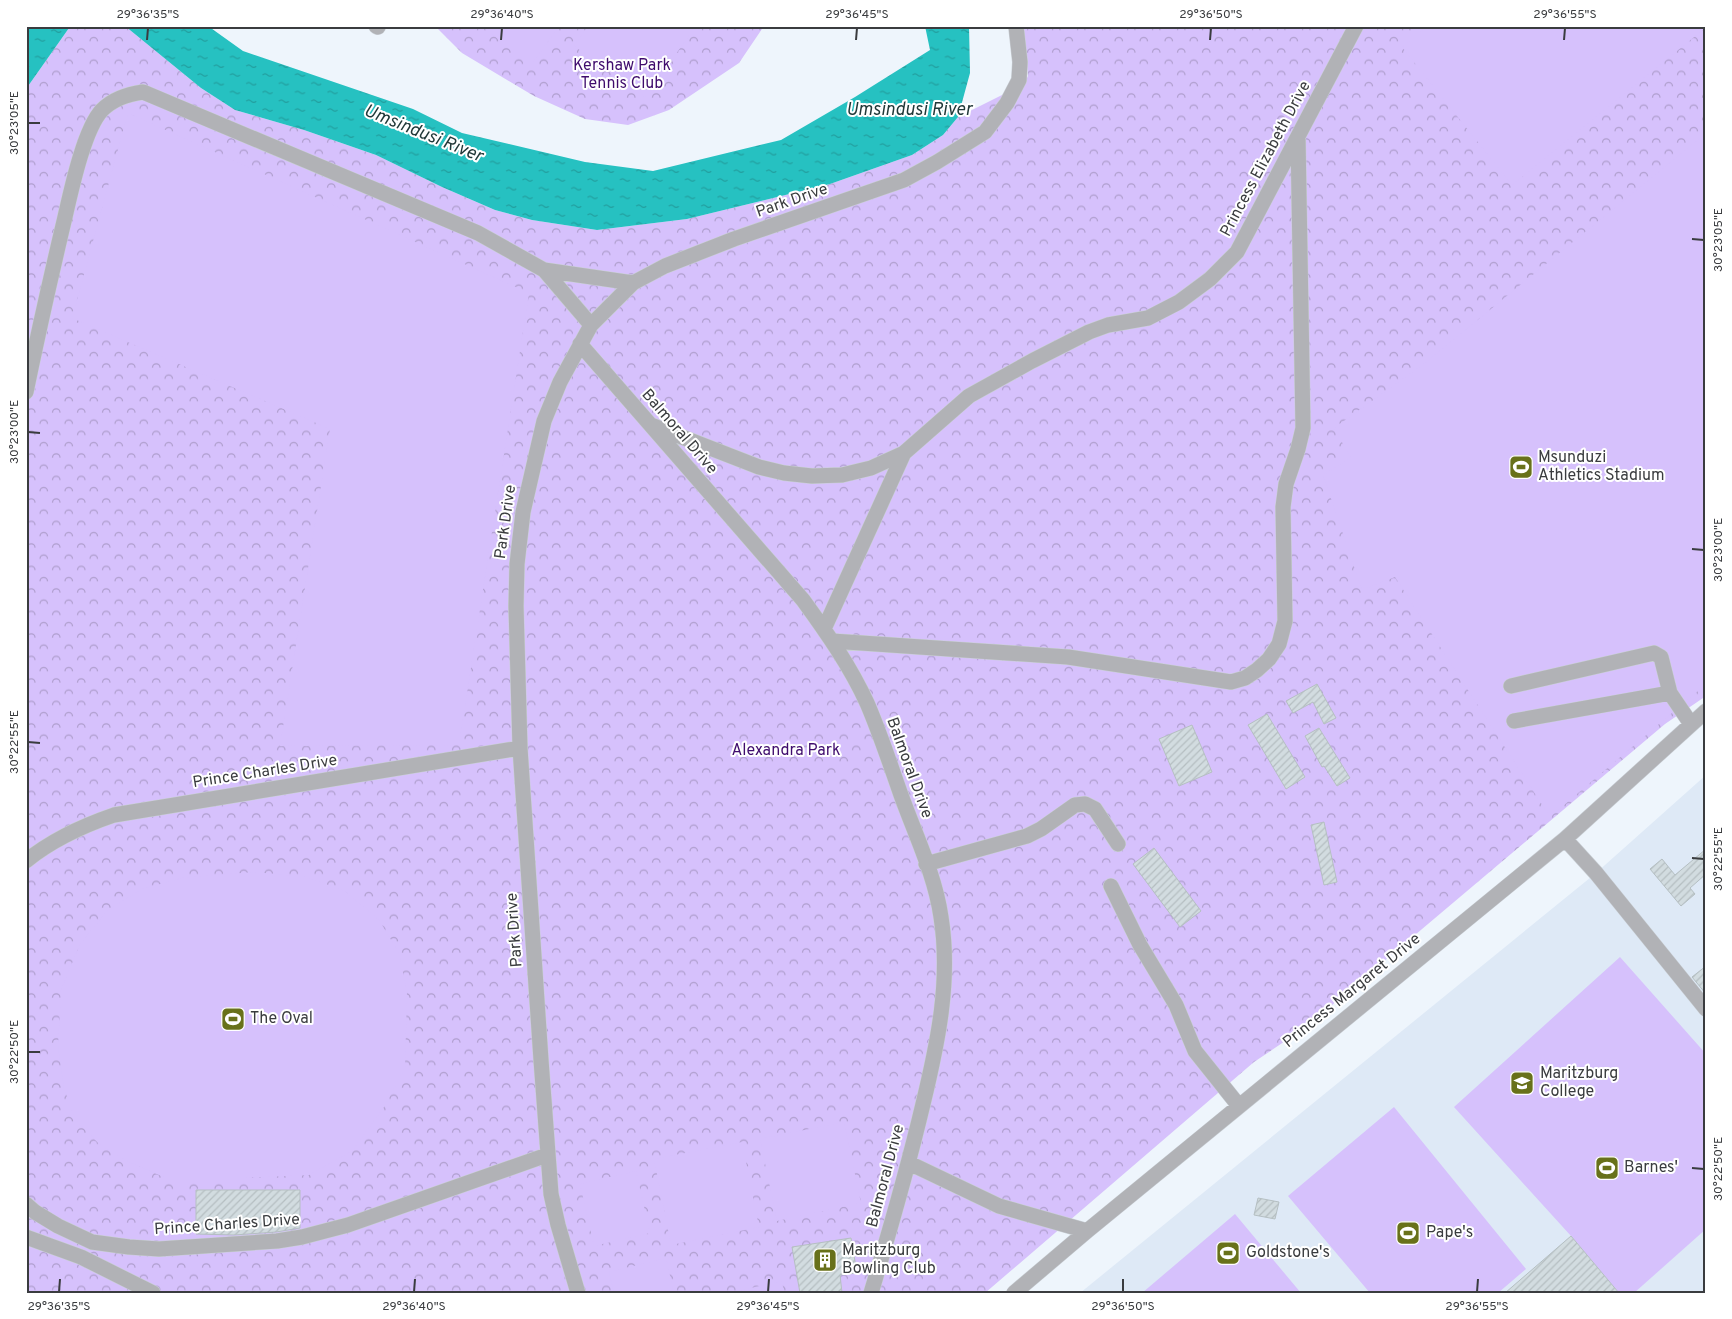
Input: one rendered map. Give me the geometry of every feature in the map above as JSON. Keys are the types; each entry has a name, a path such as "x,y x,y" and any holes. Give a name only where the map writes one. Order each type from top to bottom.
{"street":[{"name":"Park Drive","path":"578,1293 558,1226 551,1194 520,748 516,606 518,564 523,512 544,421 560,382 591,325 632,283 665,266 734,239 904,180 985,132 1007,103 1019,80 1020,62 1016,26"},
{"name":"Princess Elizabeth Drive","path":"649,424 759,467 784,473 812,476 842,475 871,468 904,453 969,396 1032,361 1089,332 1108,325 1148,318 1179,302 1210,279 1237,252 1356,26"},
{"path":"26,392 44,304 76,171 93,124 102,110 118,99 143,92 478,233 544,270 591,325"},
{"path":"904,453 828,635 1068,657 1230,682 1245,678 1257,670 1279,644 1285,621 1283,507 1286,484 1303,428 1298,136"},
{"path":"544,270 632,283"},
{"name":"Balmoral Drive","path":"580,344 803,600 828,635 866,701 880,734 926,864 941,916 944,962 943,1000 933,1062 909,1163 871,1293"},
{"path":"1511,686 1654,653 1661,657 1670,693 1691,724"},
{"path":"1514,721 1670,693"},
{"name":"Princess Margaret Drive","path":"1014,1293 1565,839 1706,711"},
{"name":"Prince Charles Drive","path":"26,861 57,839 87,824 114,815 520,748"},
{"path":"926,864 1027,836 1041,829 1075,805 1086,804 1094,810 1118,844"},
{"path":"1565,839 1596,873 1706,1009"},
{"path":"1111,886 1140,945 1176,1005 1196,1051 1239,1106"},
{"name":"Prince Charles Drive","path":"26,1204 58,1226 92,1242 159,1249 277,1241 302,1237 348,1225 547,1155"},
{"path":"909,1163 999,1206 1087,1231"},
{"path":"26,1237 81,1257 153,1293"}],"shaded area":[{"name":"Maritzburg College","path":"1706,775 1706,1293 1080,1293 1596,873"}],"green space":[{"name":"Alexandra Park","path":"72,26 125,26 201,88 235,110 304,130 376,155 495,210 532,220 597,230 687,219 830,184 912,155 943,135 958,117 1024,84 1028,76 1023,26 1706,26 1706,696 1665,724 1306,1027 1254,1062 985,1293 26,1293 26,89"},
{"name":"Kershaw Park Tennis Club","path":"435,26 764,26 739,63 669,110 628,125 585,119 534,96 462,53"},
{"path":"481,26 559,26 532,64"},
{"path":"588,26 696,26 645,97 574,46"},
{"path":"1428,26 1702,26 1704,29 1512,185 1402,47"},
{"path":"128,113 529,293 459,745 280,746 330,429 72,318"},
{"name":"Msunduzi Athletics Stadium","path":"1706,133 1706,684 1550,817 1395,577 1362,590 1323,475 1351,458 1334,428 1425,363"},
{"name":"The Oval","path":"254,872 306,877 345,891 379,920 399,953 407,992 405,1068 384,1107 352,1151 309,1175 242,1178 166,1178 131,1163 99,1144 75,1119 64,1088 58,1046 61,990 80,944 108,910 142,889 182,878"},
{"name":"Barnes'","path":"1620,957 1706,1054 1706,1229 1634,1293 1619,1293 1571,1236 1454,1107"},
{"name":"Pape's","path":"1394,1107 1526,1269 1498,1293 1370,1293 1288,1196"},
{"path":"844,1122 861,1203 777,1221 760,1139"},
{"path":"742,1142 759,1227 671,1245 654,1159"},
{"path":"636,1171 650,1233 594,1246 580,1184"},
{"name":"Goldstone's","path":"1235,1214 1301,1293 1142,1293"},
{"path":"666,1258 674,1293 614,1293 609,1272"},
{"path":"782,1281 784,1293 729,1293"}],"water":[{"path":"26,26 72,26 26,89"},
{"name":"Umsindusi River","path":"125,26 208,26 243,51 413,109 462,133 585,162 653,171 781,140 930,50 925,26 969,26 970,73 958,117 943,135 912,155 830,184 687,219 597,230 532,220 495,210 376,155 304,130 235,110 201,88"}],"building":[{"path":"1317,684 1336,718 1324,724 1313,702 1293,713 1286,701"},
{"path":"1267,714 1305,777 1286,789 1248,725"},
{"path":"1192,725 1212,772 1179,786 1159,739"},
{"path":"1319,728 1350,778 1337,786 1324,766 1322,767 1305,736"},
{"path":"1324,822 1337,882 1324,885 1311,825"},
{"path":"1154,848 1201,911 1180,927 1133,864"},
{"path":"1706,849 1706,874 1690,888 1695,894 1681,906 1650,869 1662,859 1675,875"},
{"path":"1706,966 1706,994 1692,977"},
{"path":"196,1190 300,1190 300,1228 234,1235 196,1234"},
{"path":"1258,1198 1279,1202 1275,1219 1254,1215"},
{"path":"1571,1236 1619,1293 1505,1293"},
{"name":"Maritzburg Bowling Club","path":"851,1238 857,1273 840,1275 842,1293 800,1293 792,1247"}],"place":[{"name":"Msunduzi Athletics Stadium","path":"1521,467"},
{"name":"The Oval","path":"233,1019"},
{"name":"Maritzburg College","path":"1522,1083"},
{"name":"Barnes'","path":"1607,1168"},
{"name":"Pape's","path":"1408,1233"},
{"name":"Goldstone's","path":"1228,1253"},
{"name":"Maritzburg Bowling Club","path":"825,1260"}]}
